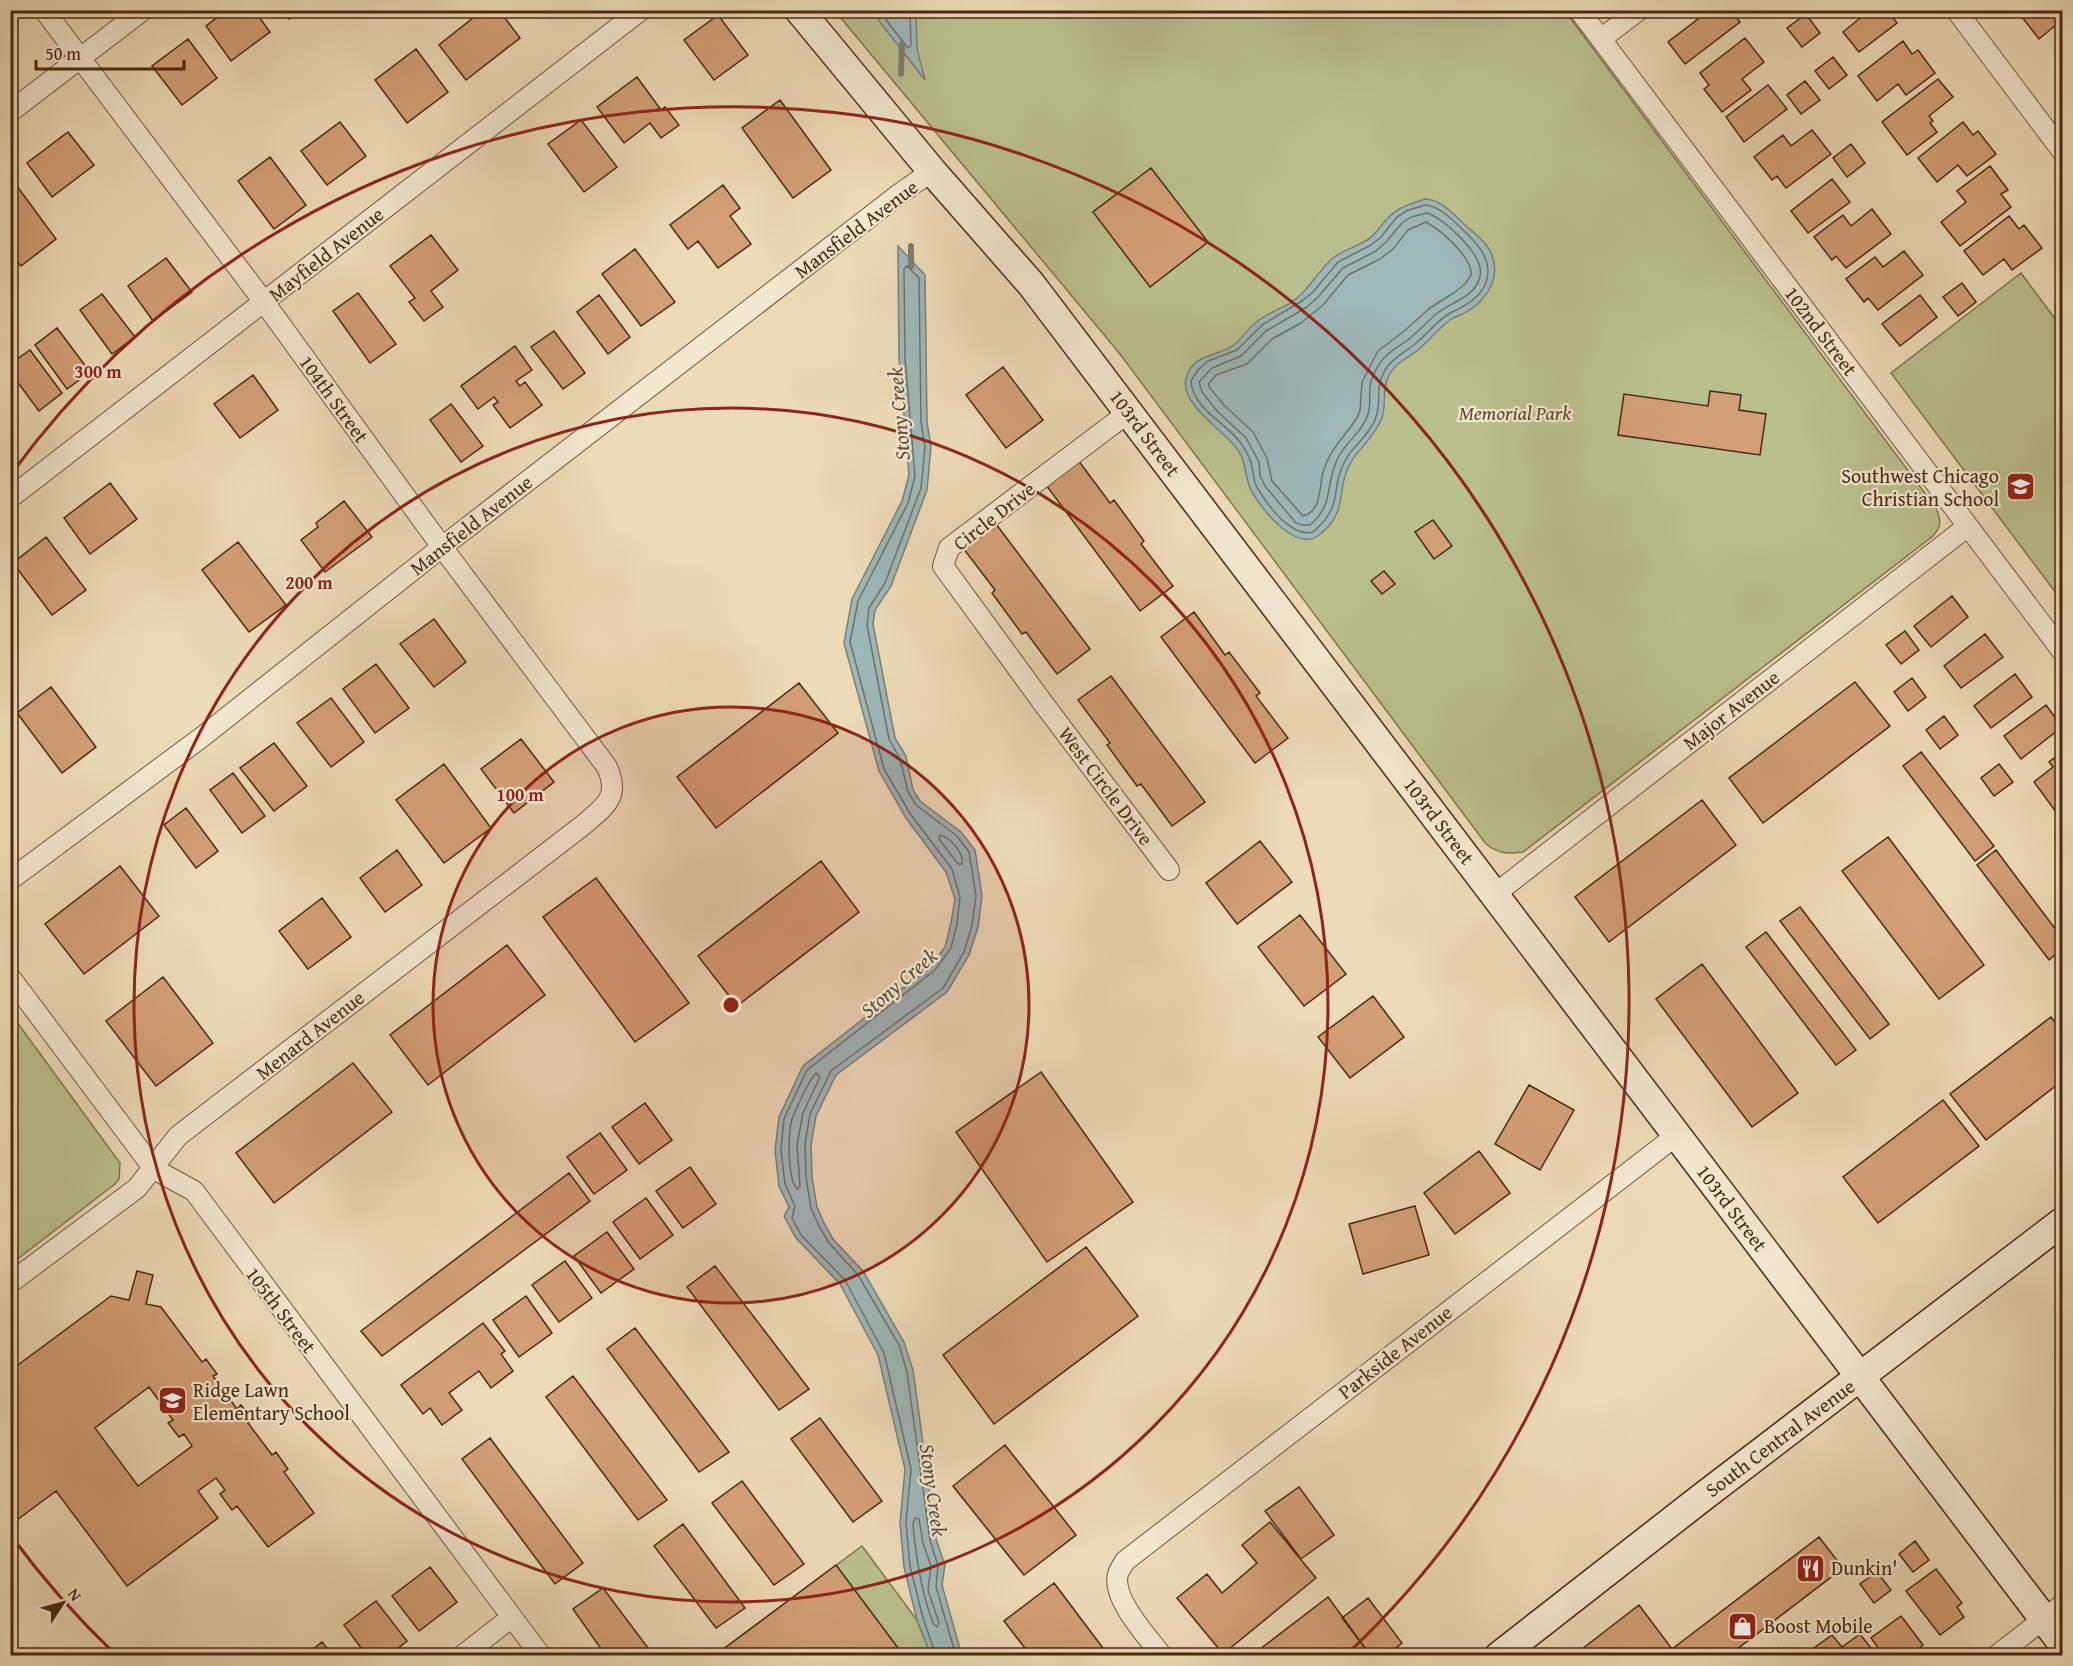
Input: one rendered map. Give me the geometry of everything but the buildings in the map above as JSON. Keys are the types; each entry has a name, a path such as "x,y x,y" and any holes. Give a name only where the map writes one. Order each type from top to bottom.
{"street":[{"name":"104th Street","path":"44,10 264,302 442,547 608,767 613,792"},
{"path":"10,112 143,10"},
{"name":"Mayfield Avenue","path":"10,498 641,10"},
{"name":"103rd Street","path":"800,10 932,171 1031,284 1861,1377 2053,1612 2062,1643"},
{"name":"102nd Street","path":"1579,10 2062,651"},
{"path":"1601,39 1639,10"},
{"path":"1956,10 2062,151"},
{"name":"Mansfield Avenue","path":"10,880 202,737 442,547 932,171"},
{"name":"Circle Drive","path":"1042,703 943,566 948,548 1129,412"},
{"name":"Major Avenue","path":"1495,894 1968,526"},
{"name":"West Circle Drive","path":"1042,703 1169,870"},
{"name":"Menard Avenue","path":"10,1283 137,1188 178,1137 582,826 608,803 613,792"},
{"name":"105th Street","path":"10,977 154,1169 194,1191 541,1656"},
{"name":"Parkside Avenue","path":"1162,1656 1127,1610 1120,1593 1118,1575 1125,1561 1677,1135"},
{"name":"South Central Avenue","path":"1499,1656 2062,1222"},
{"path":"1996,1656 2053,1612"},
{"path":"462,1656 512,1617"}],"green space":[{"name":"Memorial Park","path":"835,11 1565,11 1936,508 1940,519 1938,529 1933,536 1523,852 1508,853 1495,850 1486,844 1120,354"},
{"name":"Southwest Chicago Christian School","path":"2021,273 2062,328 2062,601 1891,373"},
{"path":"11,1014 120,1163 119,1179 115,1184 11,1264"},
{"path":"862,1546 917,1620 931,1655 714,1656"}],"water":[{"path":"880,11 916,11 917,49 925,80 879,21"},
{"path":"1425,199 1447,208 1487,246 1495,267 1492,284 1476,306 1450,320 1392,371 1385,386 1382,418 1346,472 1335,517 1319,535 1310,539 1300,538 1281,527 1257,500 1249,486 1238,450 1202,414 1189,397 1186,379 1189,370 1200,359 1229,348 1259,320 1296,299 1333,258 1370,238 1395,212 1404,206"},
{"path":"898,246 925,275 927,422 931,446 927,490 891,586 875,610 873,624 895,738 906,756 913,790 920,801 961,832 975,850 982,896 978,927 969,955 947,992 836,1075 816,1116 811,1145 812,1177 817,1207 824,1223 833,1239 863,1271 904,1342 913,1370 936,1539 945,1565 942,1585 962,1656 931,1655 917,1620 904,1567 900,1523 905,1469 878,1355 840,1284 796,1238 784,1216 789,1207 779,1186 775,1150 779,1117 803,1066 931,966 945,947 955,899 946,872 906,818 879,771 844,643 852,599 902,501 909,475 899,358"}],"waterway":[{"name":"Stony Creek","path":"901,74 902,44"},
{"name":"Stony Creek","path":"911,246 911,267"}],"place":[{"name":"Southwest Chicago Christian School","path":"2020,487"},
{"name":"Ridge Lawn Elementary School","path":"172,1401"},
{"name":"Dunkin'","path":"1810,1568"},
{"name":"Boost Mobile","path":"1743,1626"}]}
